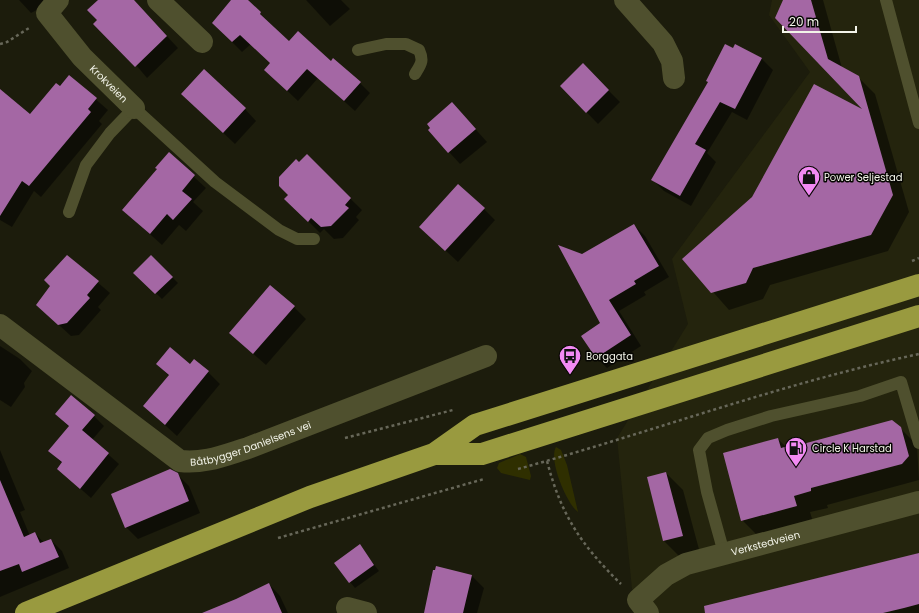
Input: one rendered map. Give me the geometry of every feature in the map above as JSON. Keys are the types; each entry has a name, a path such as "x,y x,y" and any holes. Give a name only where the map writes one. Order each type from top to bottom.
{"highway":[{"path":"26,613 289,506 434,454 475,425 919,285"},
{"path":"434,454 482,454 919,316"}],"street":[{"path":"158,0 202,42"},
{"path":"625,0 663,44 672,61 674,78"},
{"name":"Krokveien","path":"53,7 82,57 134,108"},
{"name":"Båtbygger Danielsens vei","path":"0,326 180,461 189,462 208,461 248,448 486,356"},
{"name":"Verkstedveien","path":"643,607 666,575 686,564 919,502"}],"lane":[{"path":"886,0 919,123"},
{"path":"358,50 386,44 406,44 420,50 423,58 423,62 415,74"},
{"path":"134,108 215,182 279,230 297,239 314,239"},
{"name":"Krokveien","path":"68,212 86,165 110,133 134,108"},
{"path":"724,553 707,492 699,450 708,438 771,416 860,396 900,382 919,443"}],"path":[{"path":"0,44 22,33 53,7"},
{"path":"342,438 458,409"},
{"path":"547,461 557,496 578,536 600,564 643,607"}],"shaded area":[{"path":"772,0 919,0 919,613 655,613 632,589 617,438 688,324 672,259 810,72 769,15"},
{"path":"556,447 561,450 567,465 578,512 569,500 560,481 555,462 554,453"},
{"path":"520,454 526,457 531,476 530,480 501,473 497,468 499,463"}],"building":[{"path":"98,0 134,0 167,36 135,67 93,24 97,20 87,10"},
{"path":"231,0 248,0 261,12 260,14 289,41 298,31 331,61 333,58 361,82 344,101 307,69 287,91 264,70 270,63 240,35 232,42 212,23"},
{"path":"783,0 811,0 828,59 859,76 893,195 871,235 753,268 746,283 711,293 682,259 752,197 814,84 862,109 775,18"},
{"path":"725,44 733,48 735,44 762,58 735,109 720,102 695,144 706,150 680,196 651,180 708,82 706,81"},
{"path":"583,63 609,90 586,113 560,86"},
{"path":"204,69 246,108 223,133 181,94"},
{"path":"69,75 97,98 88,109 91,112 29,186 22,181 0,216 0,89 30,114 56,83 60,86"},
{"path":"452,102 476,129 448,153 428,130 430,128 427,124"},
{"path":"169,152 195,175 182,191 192,199 173,220 167,214 150,234 122,210 157,169 155,168"},
{"path":"307,154 351,198 345,205 349,208 331,226 321,227 311,218 308,222 284,199 288,195 279,186 279,177 296,159 299,162"},
{"path":"458,184 485,208 445,251 419,227"},
{"path":"634,224 659,266 634,281 636,284 609,300 631,335 596,358 581,336 600,323 558,245 582,254"},
{"path":"67,255 99,281 87,295 90,298 67,323 58,325 36,305 50,286 44,280"},
{"path":"151,255 173,277 155,294 133,273"},
{"path":"270,285 295,306 253,354 229,333"},
{"path":"170,347 190,364 194,359 209,371 165,425 143,406 169,375 156,364"},
{"path":"71,395 95,415 82,430 109,453 80,489 57,469 62,462 48,451 69,426 55,414"},
{"path":"892,420 901,427 909,456 902,464 811,488 811,491 794,496 797,506 741,521 723,453 778,438 781,448 799,443 799,445"},
{"path":"170,469 178,473 189,501 125,528 111,494"},
{"path":"666,472 683,536 663,541 647,477"},
{"path":"0,480 24,537 35,532 40,543 51,539 59,557 22,572 19,564 0,571"},
{"path":"360,544 374,565 349,583 334,563"},
{"path":"919,553 919,604 883,613 705,613 704,606"},
{"path":"436,566 472,575 463,613 424,613 433,570 435,570"},
{"path":"269,583 282,613 202,613 236,599"}],"place":[{"name":"Power Seljestad","path":"809,196"},
{"name":"Borggata","path":"570,376"},
{"name":"Circle K Harstad","path":"796,468"}]}
